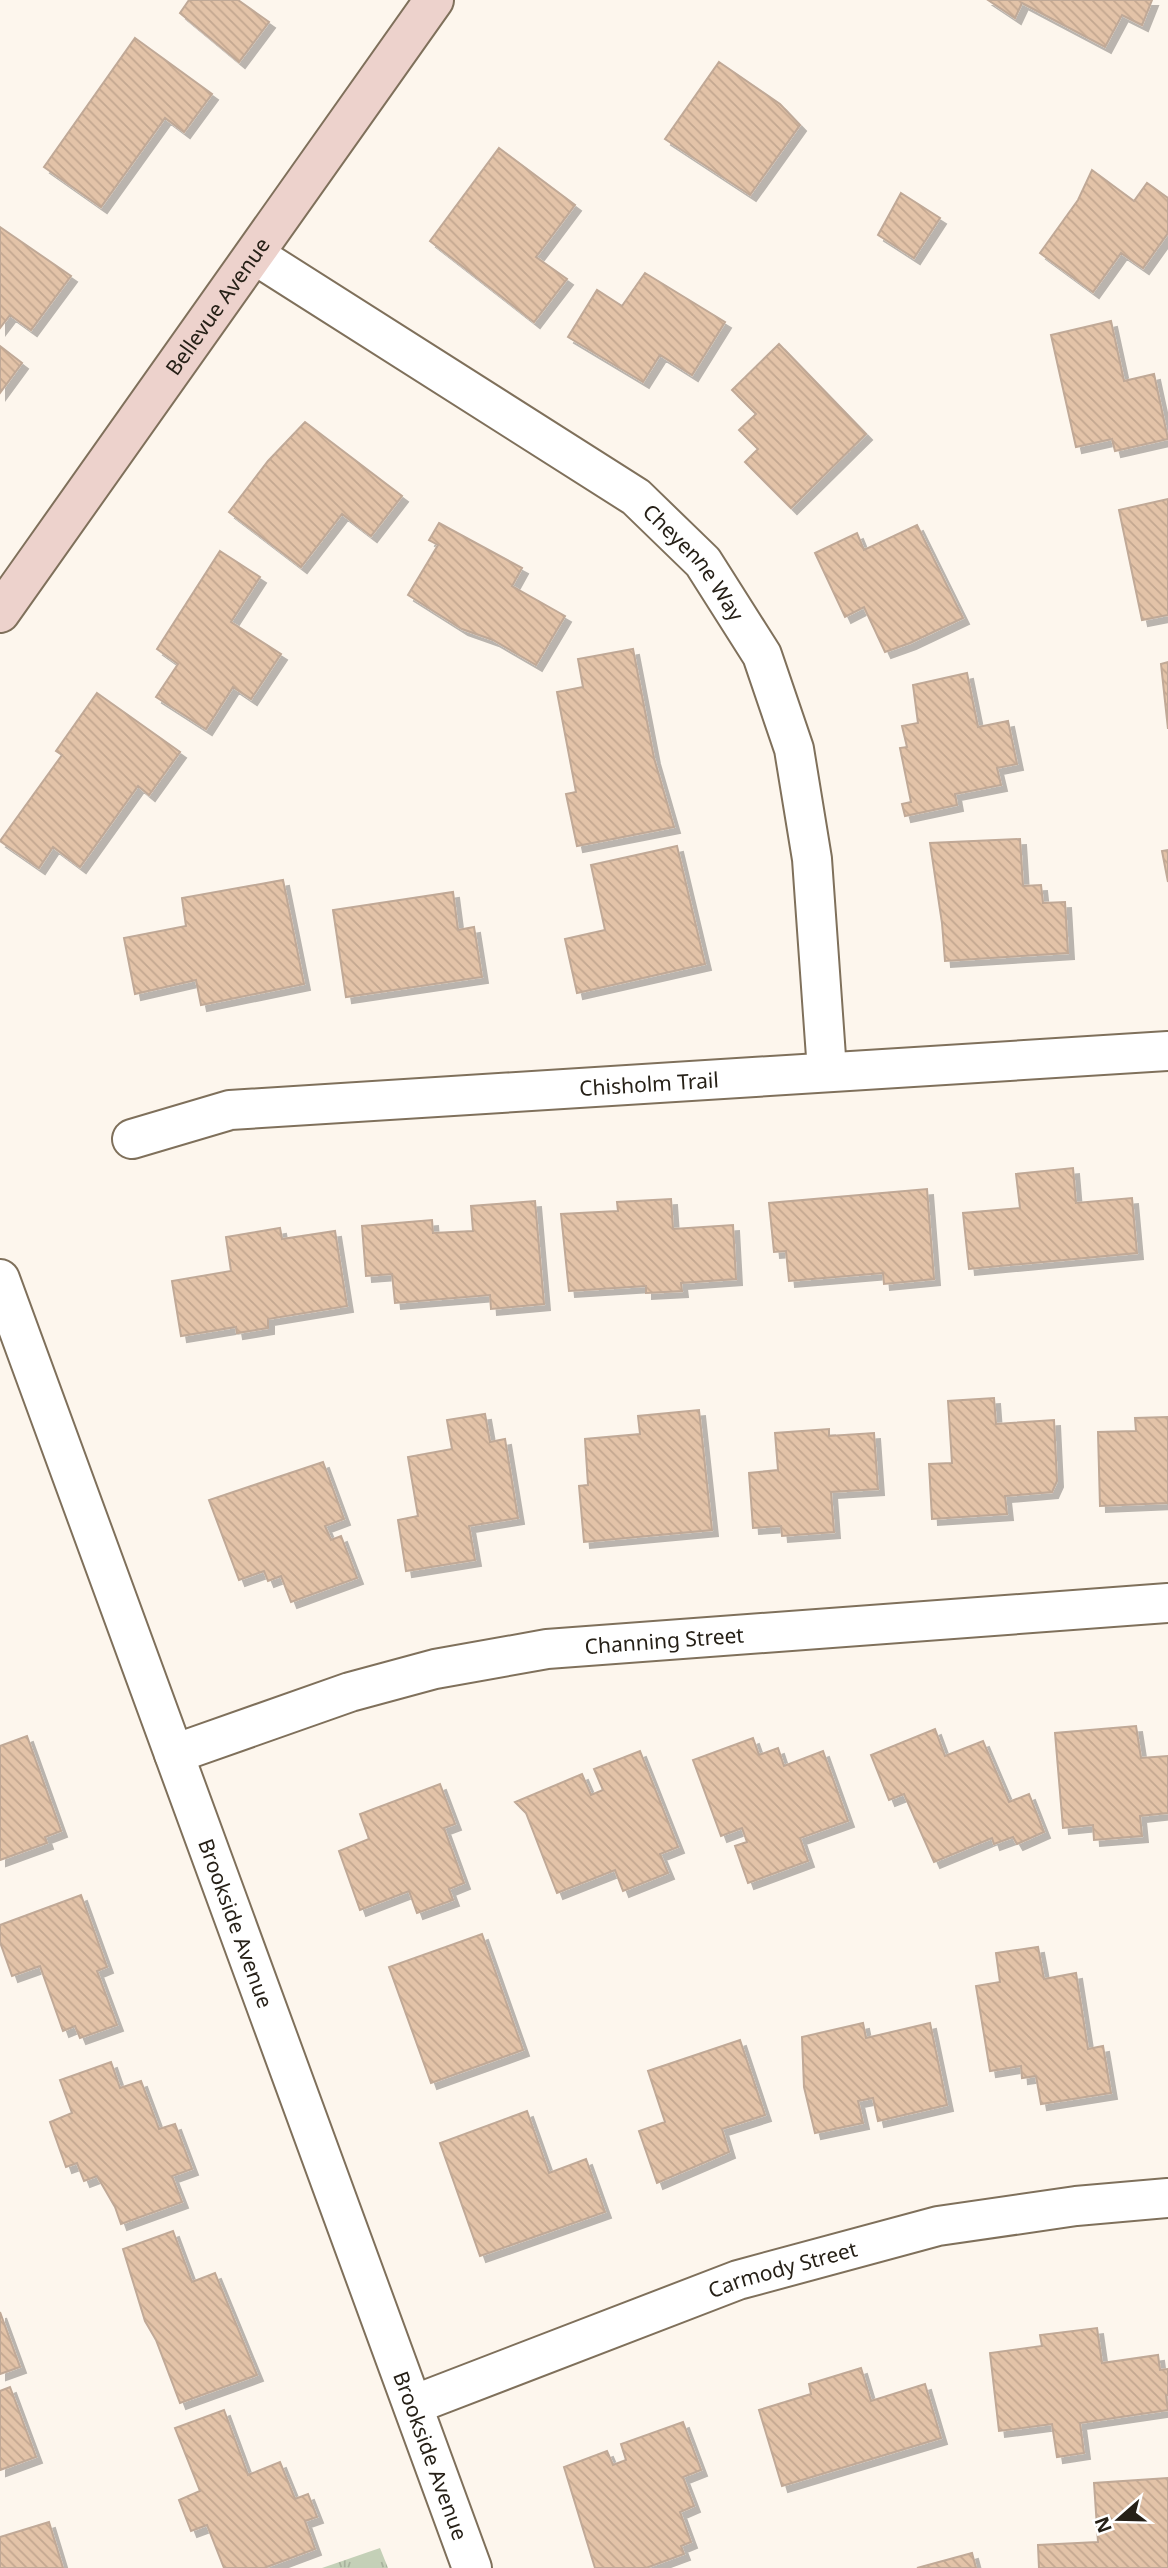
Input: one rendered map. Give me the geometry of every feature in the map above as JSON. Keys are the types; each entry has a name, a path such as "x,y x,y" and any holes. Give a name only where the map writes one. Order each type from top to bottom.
{"street":[{"name":"Bellevue Avenue","path":"0,613 434,0"},
{"name":"Cheyenne Way","path":"254,255 636,497 703,562 762,654 794,749 812,859 827,1071"},
{"name":"Chisholm Trail","path":"132,1139 230,1110 1168,1051"},
{"name":"Brookside Avenue","path":"0,1279 472,2568"},
{"name":"Channing Street","path":"174,1754 362,1689 435,1669 547,1649 1168,1603"},
{"name":"Carmody Street","path":"413,2405 751,2276 939,2226 1076,2206 1168,2198"}],"green space":[{"path":"380,2548 388,2568 322,2568"}],"building":[{"path":"189,0 238,0 269,22 239,62 180,13"},
{"path":"988,0 1152,0 1142,25 1122,15 1105,47 1022,3 1015,18"},
{"path":"135,38 212,94 184,132 165,118 101,207 44,167"},
{"path":"719,62 780,104 800,125 750,195 665,139"},
{"path":"499,148 575,205 536,257 567,279 534,322 430,241"},
{"path":"1092,170 1134,201 1147,183 1168,198 1168,233 1143,268 1121,253 1093,292 1040,253 1078,200"},
{"path":"901,193 940,218 914,258 878,235"},
{"path":"0,227 71,276 31,330 10,315 0,328"},
{"path":"645,273 725,322 692,375 660,355 643,382 568,337 597,290 622,306"},
{"path":"1111,321 1124,381 1154,374 1168,439 1115,451 1112,439 1076,447 1051,335"},
{"path":"779,344 866,434 791,508 745,462 758,449 739,430 756,414 732,390"},
{"path":"0,346 22,363 0,393"},
{"path":"305,422 402,496 371,536 342,514 301,567 229,512 268,461"},
{"path":"1168,499 1168,615 1142,620 1119,510"},
{"path":"439,523 522,568 512,586 565,616 536,665 493,640 462,629 408,595 438,545 429,540"},
{"path":"917,525 963,618 885,652 864,607 845,617 815,553 857,533 864,550"},
{"path":"220,551 260,577 231,622 281,654 251,699 233,687 206,729 156,697 178,664 157,649"},
{"path":"633,649 654,758 674,827 577,846 566,794 576,792 557,692 583,687 578,659"},
{"path":"1168,662 1168,729 1161,664"},
{"path":"967,673 978,727 1008,721 1017,764 997,768 1001,785 955,794 957,805 905,816 902,804 911,802 900,748 907,747 902,726 918,723 913,685"},
{"path":"97,693 180,752 149,795 138,786 80,867 53,847 39,868 0,841 62,755 56,751"},
{"path":"1020,839 1023,886 1041,885 1043,903 1065,902 1068,953 945,961 930,843"},
{"path":"677,846 705,964 577,993 565,939 605,930 591,865"},
{"path":"1168,850 1168,882 1162,851"},
{"path":"283,880 304,984 201,1005 196,980 135,994 124,938 186,926 182,898"},
{"path":"453,892 458,930 474,927 482,977 346,997 333,910"},
{"path":"1073,1168 1076,1203 1132,1198 1137,1253 969,1269 963,1213 1020,1208 1016,1174"},
{"path":"927,1189 934,1279 884,1284 883,1273 789,1281 786,1251 774,1252 769,1203"},
{"path":"671,1199 673,1229 733,1225 736,1279 681,1283 682,1291 646,1293 646,1286 569,1291 561,1214 618,1211 617,1202"},
{"path":"535,1201 544,1304 491,1309 490,1295 395,1303 392,1274 366,1276 362,1226 432,1220 433,1233 473,1231 471,1206"},
{"path":"280,1228 282,1239 335,1231 347,1306 268,1319 268,1328 237,1333 236,1327 181,1336 172,1281 231,1271 226,1237"},
{"path":"994,1398 996,1424 1054,1420 1057,1481 1052,1492 1005,1496 1007,1514 932,1519 929,1464 952,1463 948,1401"},
{"path":"699,1410 712,1530 584,1542 579,1486 588,1485 585,1439 640,1434 638,1416"},
{"path":"485,1414 490,1442 505,1439 518,1518 469,1526 475,1560 406,1571 398,1520 418,1516 408,1457 452,1449 447,1420"},
{"path":"1168,1417 1168,1503 1100,1506 1098,1432 1136,1431 1135,1418"},
{"path":"829,1429 829,1436 874,1433 878,1489 831,1492 834,1532 782,1536 781,1526 753,1528 749,1473 778,1470 775,1433"},
{"path":"323,1462 344,1519 325,1526 331,1540 341,1536 357,1578 291,1602 281,1576 268,1581 264,1571 239,1580 209,1500"},
{"path":"1136,1726 1141,1758 1168,1756 1168,1813 1140,1816 1142,1836 1094,1840 1093,1825 1063,1828 1055,1733"},
{"path":"935,1729 945,1756 983,1741 1009,1802 1029,1794 1044,1832 1017,1844 1013,1837 994,1844 992,1838 934,1862 904,1794 889,1800 871,1755"},
{"path":"27,1736 61,1831 45,1837 47,1843 0,1860 0,1746"},
{"path":"753,1738 759,1755 778,1748 784,1766 823,1751 848,1821 800,1838 808,1861 748,1883 735,1846 747,1842 742,1828 721,1836 693,1760"},
{"path":"640,1751 678,1847 660,1854 668,1873 623,1891 615,1870 557,1893 526,1813 515,1802 582,1774 591,1795 603,1790 594,1769"},
{"path":"440,1784 455,1824 444,1828 464,1883 449,1889 453,1900 417,1913 409,1891 360,1910 339,1851 369,1839 360,1814"},
{"path":"81,1895 107,1967 97,1971 117,2025 80,2038 75,2026 63,2031 40,1966 12,1976 0,1942 0,1925"},
{"path":"482,1934 523,2050 431,2083 389,1967"},
{"path":"1038,1947 1044,1979 1076,1973 1088,2049 1103,2046 1111,2093 1041,2104 1036,2076 1022,2078 1021,2066 990,2071 976,1986 1000,1982 996,1953"},
{"path":"863,2023 866,2038 930,2023 947,2105 878,2121 873,2098 858,2101 863,2123 815,2133 804,2087 802,2037"},
{"path":"740,2040 765,2115 722,2129 729,2152 657,2183 639,2131 665,2122 648,2071"},
{"path":"111,2062 120,2088 141,2081 159,2129 175,2124 192,2169 172,2176 182,2202 121,2224 115,2207 97,2176 84,2181 77,2163 66,2167 50,2122 72,2113 60,2080"},
{"path":"527,2111 549,2173 586,2159 605,2212 480,2256 440,2143"},
{"path":"173,2231 192,2282 215,2273 257,2375 180,2403 156,2340 145,2321 123,2249"},
{"path":"0,2312 20,2367 0,2374"},
{"path":"1097,2328 1102,2363 1158,2355 1160,2370 1168,2369 1168,2410 1080,2423 1084,2453 1057,2457 1052,2424 999,2431 990,2353 1042,2346 1040,2335"},
{"path":"861,2368 871,2401 925,2384 941,2438 782,2486 759,2410 811,2394 809,2384"},
{"path":"10,2387 36,2457 0,2470 0,2391"},
{"path":"224,2410 248,2475 280,2462 295,2499 308,2494 317,2517 305,2521 315,2549 264,2568 224,2568 207,2525 191,2531 179,2500 200,2491 175,2428"},
{"path":"683,2422 701,2470 683,2477 694,2506 680,2512 691,2542 681,2546 684,2554 646,2568 595,2568 564,2467 607,2451 613,2465 626,2460 621,2444"},
{"path":"1168,2478 1168,2568 1039,2568 1038,2545 1098,2542 1094,2483"},
{"path":"49,2522 63,2568 0,2568 0,2537"},
{"path":"972,2553 976,2568 917,2568"}]}
